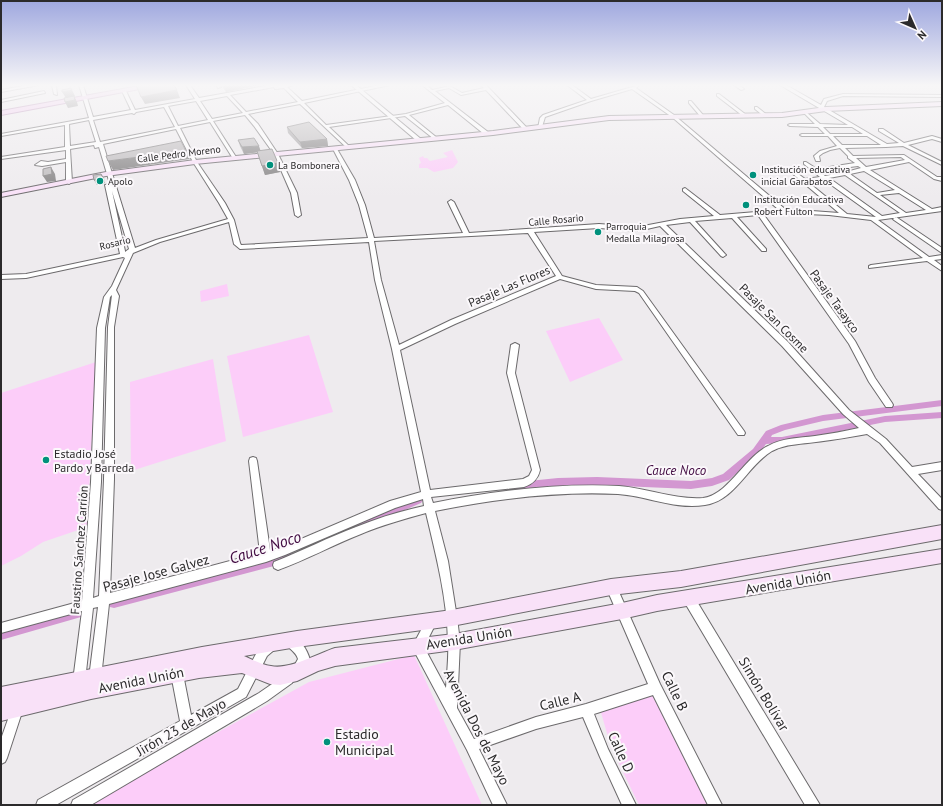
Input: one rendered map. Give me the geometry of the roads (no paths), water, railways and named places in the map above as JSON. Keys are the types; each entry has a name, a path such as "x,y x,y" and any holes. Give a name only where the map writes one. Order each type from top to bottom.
{"main road":[{"name":"Calle Pedro Moreno","path":"1,195 108,174 234,157 335,149 414,138 434,138 486,133 574,123"},
{"name":"Avenida Unión","path":"9,710 86,685 202,655 273,643 452,618 611,587 681,579 942,532"},
{"name":"Avenida Unión","path":"1,696 177,674 199,669 242,664 270,675 280,676 297,672 316,663 335,657 454,642 622,611 657,603 689,599 942,556"}],"street":[{"path":"1,136 75,123"},
{"path":"92,123 98,143 96,144 108,174 127,253"},
{"path":"174,123 195,162 222,203 232,222"},
{"path":"1,158 98,143 197,123"},
{"path":"212,123 234,157"},
{"path":"253,123 276,154 294,193 298,215"},
{"path":"322,123 348,147"},
{"path":"326,126 351,123"},
{"path":"398,123 414,138"},
{"path":"415,123 434,138"},
{"path":"472,123 486,133"},
{"path":"520,123 526,129"},
{"path":"540,127 541,123"},
{"path":"680,123 784,211"},
{"path":"816,123 858,164 930,210"},
{"path":"847,123 886,146"},
{"path":"67,124 69,182"},
{"path":"790,125 821,127 852,126"},
{"path":"882,130 901,143 942,164"},
{"path":"802,135 889,136"},
{"path":"818,160 816,156 823,151 841,147 886,146 923,141 932,137 941,140"},
{"path":"335,149 352,180 362,205 371,239 378,280 396,348 429,508 443,561 452,618 454,642 451,710"},
{"path":"42,151 43,163 68,160"},
{"path":"876,156 885,165"},
{"path":"850,157 902,156 936,178 942,179"},
{"path":"804,181 909,161"},
{"path":"806,163 816,172 882,218"},
{"path":"816,172 858,164"},
{"path":"838,168 904,214"},
{"path":"108,174 127,253"},
{"path":"795,174 845,215"},
{"path":"685,190 720,218"},
{"path":"877,194 901,191"},
{"path":"451,202 467,235"},
{"path":"873,219 942,209"},
{"name":"Calle Rosario","path":"232,222 238,246 467,235 599,226 638,229 680,220 720,218 759,212 784,211 845,215 873,219"},
{"name":"Pasaje Tasayco","path":"759,212 852,343 872,380 889,405"},
{"path":"733,216 764,250"},
{"path":"873,219 942,269"},
{"path":"896,219 942,251"},
{"path":"691,220 723,255"},
{"name":"Rosario","path":"1,277 26,276 127,253 158,241 232,222"},
{"name":"Pasaje San Cosme","path":"661,224 785,344 846,412 883,441 942,506"},
{"path":"530,231 560,277"},
{"name":"Rosario","path":"1,274 28,272 127,253"},
{"name":"Faustino Sánchez Carrión","path":"86,685 86,606 96,482 101,328 107,297 112,291 127,253"},
{"path":"871,267 942,257"},
{"name":"Pasaje Las Flores","path":"396,348 453,322 560,277 596,287 637,289 641,292 741,434"},
{"name":"Faustino Sánchez Carrión","path":"86,685 104,602 109,479 111,327 116,296 112,291"},
{"name":"Pasaje Jose Galvez","path":"1,628 104,602 282,552 393,504 427,494 524,483 531,480 536,470 514,389 511,372 515,346"},
{"path":"99,393 110,390"},
{"path":"278,565 300,558 358,530 429,508 503,496 560,491 626,491 683,501 711,501 719,497 749,465 767,450 781,444 865,428"},
{"path":"253,461 266,557"},
{"path":"911,472 942,466"},
{"path":"96,482 109,479"},
{"name":"Calle B","path":"611,587 656,688 715,805"},
{"name":"Simón Bolívar","path":"689,599 811,804"},
{"path":"418,647 432,621"},
{"path":"289,641 302,652 304,660 297,672"},
{"path":"254,669 263,652 273,643"},
{"name":"Avenida Dos de Mayo","path":"418,647 472,746 500,805"},
{"name":"Jirón 23 de Mayo","path":"43,805 242,693 254,669"},
{"name":"Jirón 23 de Mayo","path":"78,805 263,697 297,672"},
{"path":"177,674 187,725"},
{"name":"Calle A","path":"472,746 536,723 586,710 656,688"},
{"path":"1,758 9,710"},
{"name":"Calle D","path":"586,710 604,753 629,805"}],"waterway":[{"name":"Cauce Noco","path":"763,441 769,433 784,427 823,418 942,403"},
{"path":"763,441 782,440 885,419 942,415"},
{"name":"Cauce Noco","path":"519,486 558,482 597,481 691,485 712,482 726,477 756,451 763,441"},
{"name":"Cauce Noco","path":"342,533 418,500"},
{"name":"Cauce Noco","path":"114,603 289,557"},
{"name":"Cauce Noco","path":"1,634 81,612"}],"place":[{"name":"La Bombonera","path":"270,165"},
{"name":"Institución educativa inicial Garabatos","path":"753,175"},
{"name":"Apolo","path":"100,181"},
{"name":"Institución Educativa Robert Fulton","path":"746,205"},
{"name":"Parroquia Medalla Milagrosa","path":"598,232"},
{"name":"Estadio José Pardo y Barreda","path":"46,460"},
{"name":"Estadio Municipal","path":"327,742"}]}
